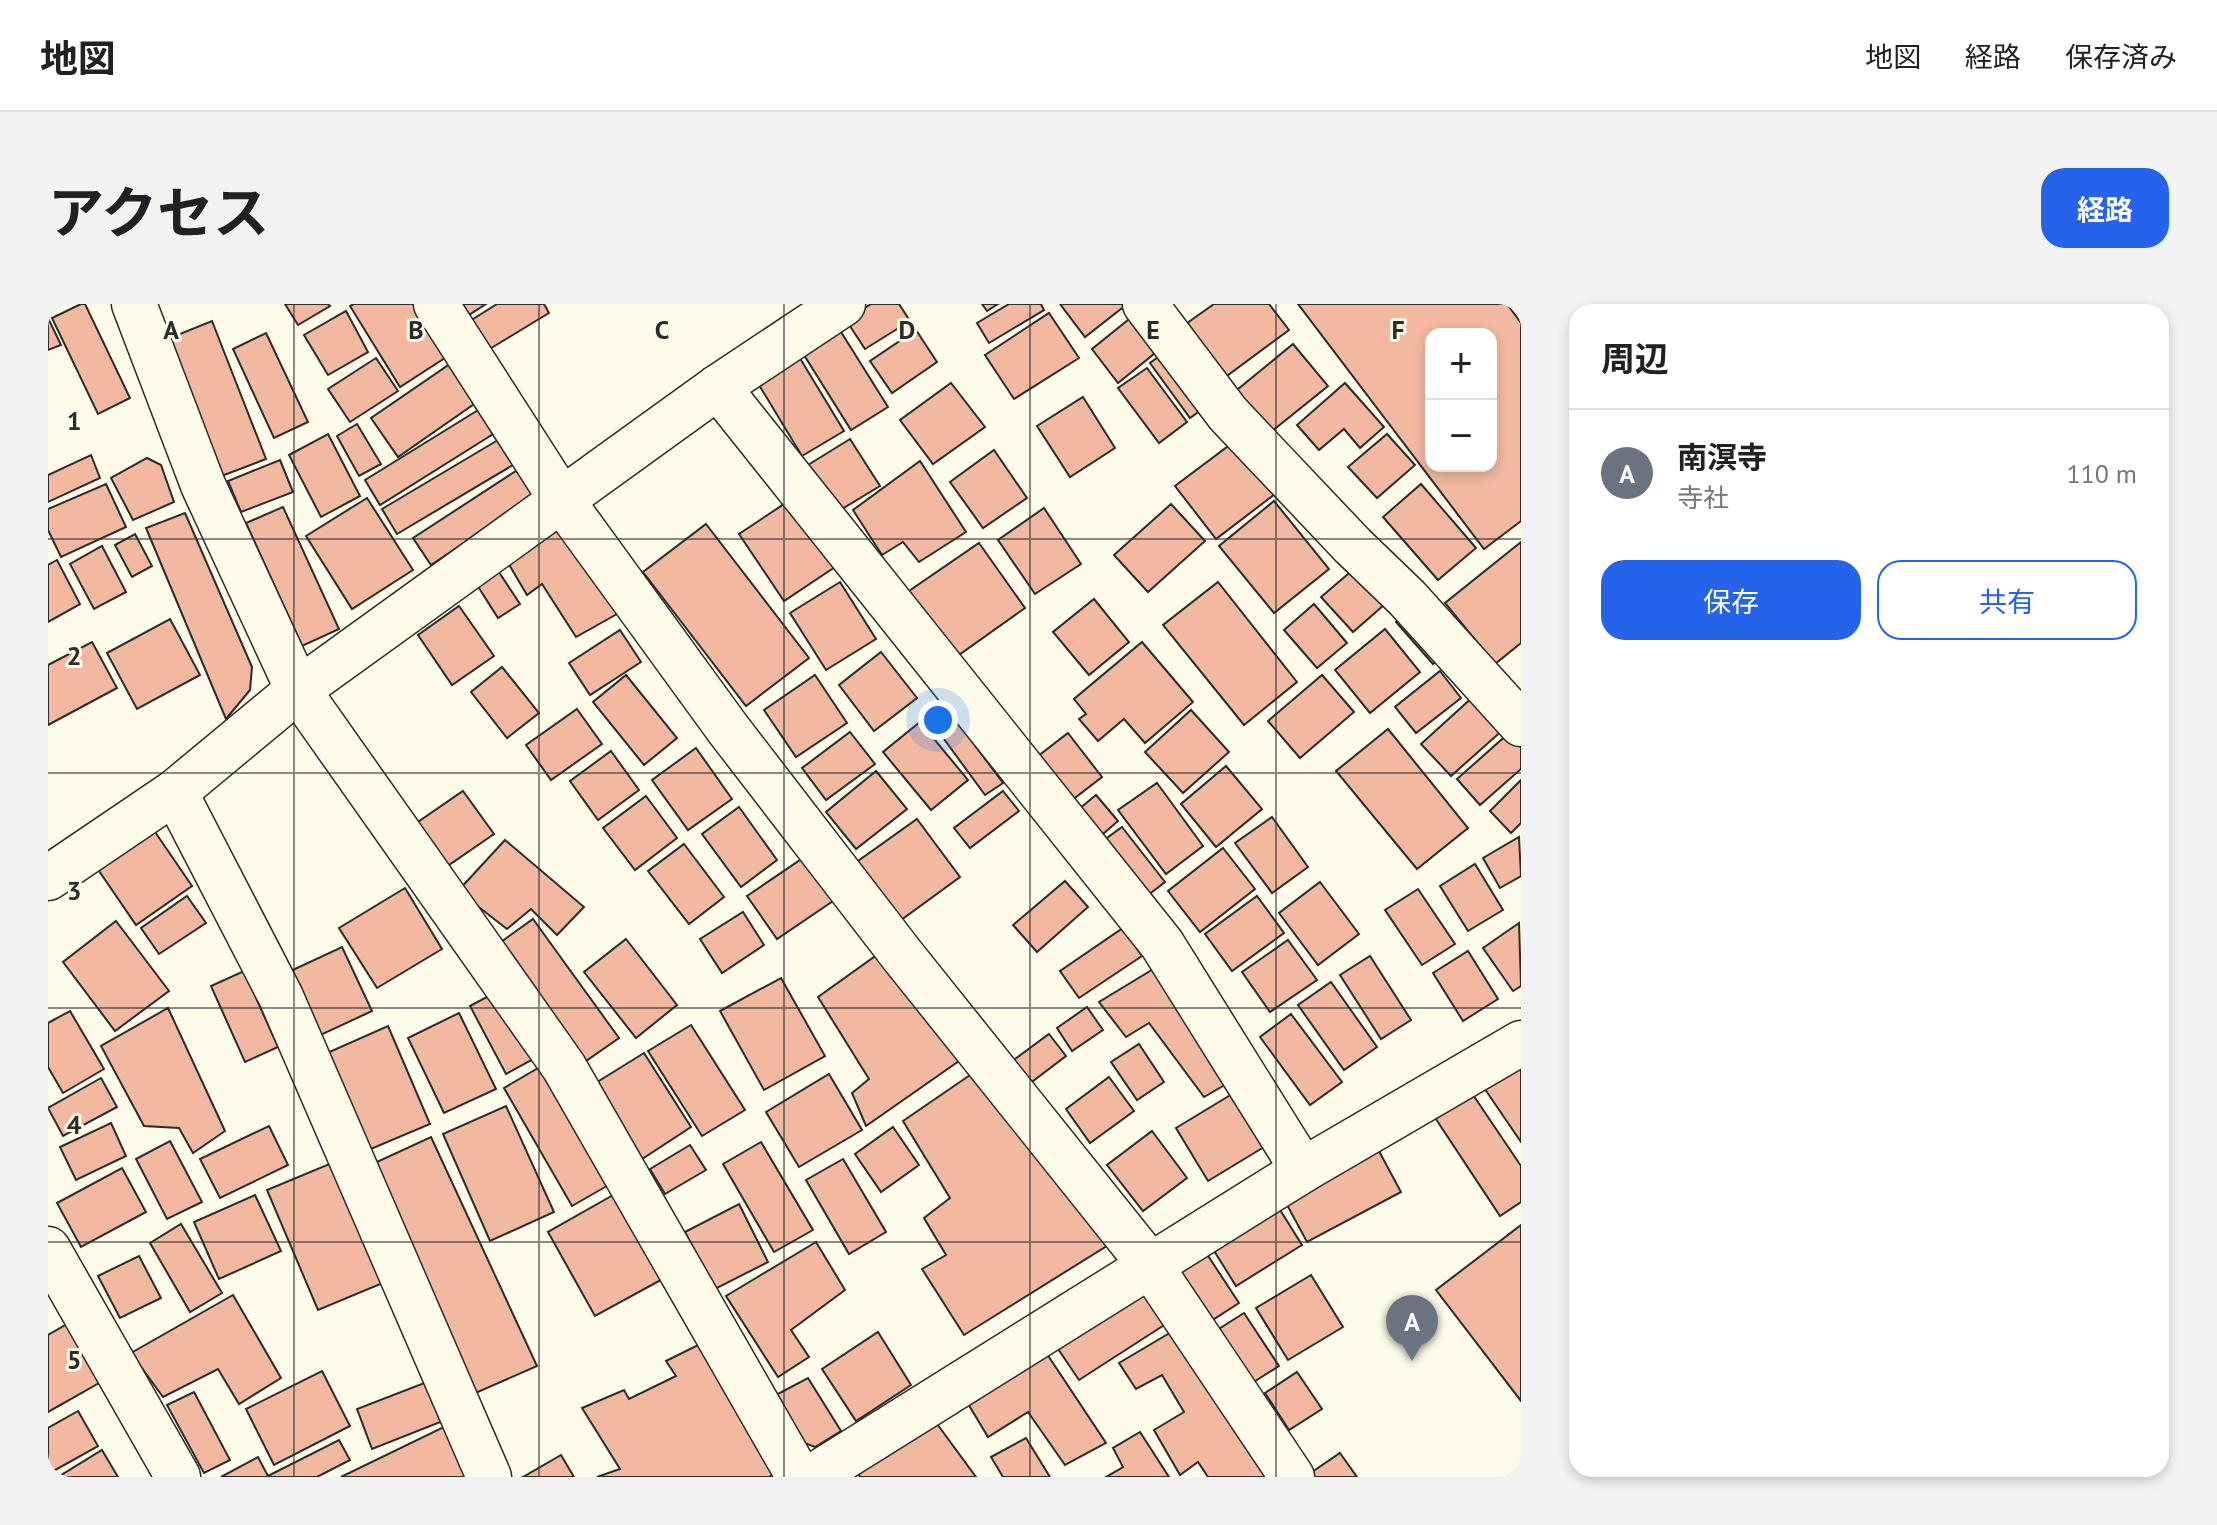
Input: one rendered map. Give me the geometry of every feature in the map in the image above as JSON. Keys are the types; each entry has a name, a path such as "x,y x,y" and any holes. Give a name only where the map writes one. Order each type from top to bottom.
{"street":[{"path":"134,304 203,485 298,690 564,1067 799,1477"},
{"path":"436,304 563,502 728,729 902,955 1150,1265 1292,1477"},
{"path":"48,878 175,792 298,690 563,502 718,387 843,304"},
{"path":"1145,304 1228,414 1353,546 1407,598 1521,724"},
{"path":"718,387 1162,944 1303,1170"},
{"path":"175,792 281,997 489,1477"},
{"path":"812,1477 1303,1170 1521,1043"},
{"path":"48,1249 178,1477"}],"building":[{"path":"85,304 130,398 98,414 52,318"},
{"path":"285,304 328,304 330,306 298,325"},
{"path":"415,304 448,356 400,387 350,306"},
{"path":"451,304 486,304 461,320"},
{"path":"497,304 544,304 549,313 488,350 470,321"},
{"path":"871,304 899,304 910,321 865,349 846,320"},
{"path":"982,304 998,304 987,311"},
{"path":"1009,304 1041,304 1044,310 989,343 977,323"},
{"path":"1060,304 1126,304 1126,305 1085,337"},
{"path":"1214,304 1269,304 1289,330 1216,384 1176,331"},
{"path":"1298,304 1507,304 1521,323 1521,521 1484,549 1426,472 1497,472 1497,328 1425,328 1425,471"},
{"path":"346,311 368,352 328,375 304,335"},
{"path":"1049,313 1079,358 1014,399 985,355"},
{"path":"1133,316 1160,349 1118,383 1092,349"},
{"path":"48,318 61,345 48,350"},
{"path":"212,321 266,459 219,477 165,340"},
{"path":"836,324 888,407 851,430 799,347"},
{"path":"916,330 937,362 892,393 870,361"},
{"path":"266,333 308,422 274,438 233,349"},
{"path":"1293,344 1328,386 1266,436 1232,394"},
{"path":"1169,349 1209,404 1190,418 1150,363"},
{"path":"798,355 844,431 802,456 756,380"},
{"path":"376,358 398,391 350,422 328,389"},
{"path":"450,364 477,402 398,457 371,418"},
{"path":"1147,368 1187,422 1159,443 1118,388"},
{"path":"951,383 985,427 933,464 900,420"},
{"path":"1345,383 1384,427 1360,448 1344,429 1319,450 1297,425"},
{"path":"1083,397 1115,448 1070,477 1037,426"},
{"path":"483,407 498,431 380,505 365,480"},
{"path":"357,424 381,464 359,476 337,436"},
{"path":"328,434 360,496 321,517 289,455"},
{"path":"1387,434 1415,465 1377,498 1348,467"},
{"path":"503,437 518,462 397,534 382,509"},
{"path":"850,439 880,486 837,512 808,465"},
{"path":"1235,441 1275,494 1216,539 1175,486"},
{"path":"994,450 1027,498 983,528 950,482"},
{"path":"91,455 100,478 48,502 48,475"},
{"path":"147,458 161,465 174,502 133,520 111,478"},
{"path":"280,460 293,492 241,512 228,481"},
{"path":"920,461 966,532 919,562 903,542 882,555 853,510"},
{"path":"522,467 539,493 431,565 413,538"},
{"path":"106,484 126,527 61,557 48,530 48,509"},
{"path":"1421,484 1476,548 1438,580 1383,517"},
{"path":"367,498 413,570 352,609 306,536"},
{"path":"793,498 838,565 784,601 739,534"},
{"path":"1274,501 1329,569 1274,613 1219,546"},
{"path":"1171,504 1205,541 1148,592 1114,555"},
{"path":"283,507 339,629 302,646 246,523"},
{"path":"1044,508 1081,564 1035,594 998,540"},
{"path":"185,513 252,667 250,690 226,719 146,528"},
{"path":"557,523 617,614 576,637 542,584 527,595 504,556"},
{"path":"706,524 809,658 746,706 643,572"},
{"path":"135,534 152,566 132,577 115,545"},
{"path":"1521,542 1521,643 1495,664 1445,603"},
{"path":"979,543 1025,608 956,657 909,591"},
{"path":"102,546 126,592 94,609 70,564"},
{"path":"57,560 80,604 48,622 48,565"},
{"path":"493,563 520,604 498,618 472,577"},
{"path":"1361,563 1392,598 1353,632 1321,597"},
{"path":"840,582 876,639 826,670 790,613"},
{"path":"1218,582 1297,682 1244,725 1163,625"},
{"path":"1094,599 1129,642 1089,675 1053,632"},
{"path":"1314,604 1347,643 1317,668 1284,630"},
{"path":"459,606 494,656 452,685 418,635"},
{"path":"1407,611 1446,653 1433,664 1396,622"},
{"path":"170,619 200,675 137,709 107,653"},
{"path":"1385,629 1420,672 1370,713 1335,670"},
{"path":"620,630 641,662 590,695 569,663"},
{"path":"92,642 117,688 48,725 48,665"},
{"path":"1142,642 1193,702 1145,743 1124,719 1098,741 1079,719 1086,714 1074,699"},
{"path":"881,652 917,698 874,731 839,685"},
{"path":"502,667 539,713 507,738 471,692"},
{"path":"1440,671 1461,698 1416,733 1395,707"},
{"path":"626,675 677,738 644,765 593,702"},
{"path":"815,675 847,723 796,757 764,710"},
{"path":"1322,675 1354,712 1300,758 1268,721"},
{"path":"1475,695 1505,728 1451,776 1421,744"},
{"path":"577,709 602,744 551,780 526,745"},
{"path":"1191,710 1229,752 1183,793 1145,752"},
{"path":"950,712 1003,783 985,795 933,724"},
{"path":"920,722 968,780 931,810 883,752"},
{"path":"1388,729 1468,828 1417,869 1336,771"},
{"path":"850,732 875,764 826,800 802,768"},
{"path":"1068,733 1102,777 1067,804 1033,760"},
{"path":"1509,733 1521,747 1521,769 1480,805 1457,779"},
{"path":"696,748 732,799 688,830 652,780"},
{"path":"611,751 639,790 598,820 570,781"},
{"path":"1226,766 1262,809 1216,847 1181,804"},
{"path":"876,771 907,809 856,849 826,812"},
{"path":"1521,780 1521,823 1511,833 1490,811"},
{"path":"1157,783 1203,846 1166,874 1118,810"},
{"path":"463,791 494,834 446,867 415,824"},
{"path":"1003,791 1019,811 970,848 954,828"},
{"path":"1096,795 1118,821 1096,840 1073,814"},
{"path":"646,796 677,838 635,870 603,828"},
{"path":"739,807 777,860 741,887 702,834"},
{"path":"1272,817 1308,867 1272,893 1235,843"},
{"path":"917,819 960,877 901,920 858,861"},
{"path":"1122,827 1165,882 1139,902 1096,846"},
{"path":"153,829 192,886 136,925 97,868"},
{"path":"1519,837 1521,876 1500,888 1483,858"},
{"path":"505,840 584,907 557,935 531,909 507,929 458,891"},
{"path":"684,844 724,897 689,924 648,871"},
{"path":"1223,848 1255,889 1200,932 1168,891"},
{"path":"806,856 836,899 777,939 747,896"},
{"path":"1475,864 1503,910 1468,931 1440,886"},
{"path":"1065,881 1088,907 1037,952 1013,925"},
{"path":"1320,882 1359,934 1318,965 1279,913"},
{"path":"405,888 442,949 377,988 339,928"},
{"path":"1418,889 1455,944 1422,965 1385,910"},
{"path":"187,896 206,923 159,954 141,928"},
{"path":"1257,896 1284,933 1232,971 1205,934"},
{"path":"743,912 764,945 722,973 700,939"},
{"path":"533,919 619,1038 576,1068 491,949"},
{"path":"116,921 169,991 115,1031 63,962"},
{"path":"1519,923 1521,986 1513,991 1483,948"},
{"path":"1123,928 1142,956 1079,998 1060,971"},
{"path":"626,939 677,1005 636,1038 584,972"},
{"path":"1288,940 1317,980 1270,1012 1242,972"},
{"path":"342,947 372,1011 312,1039 282,975"},
{"path":"1468,951 1498,999 1463,1021 1433,973"},
{"path":"881,952 959,1061 866,1126 852,1093 869,1079 818,997"},
{"path":"1370,956 1411,1020 1381,1039 1340,975"},
{"path":"1155,968 1235,1079 1204,1097 1149,1023 1126,1037 1099,1002"},
{"path":"244,971 278,1047 245,1062 211,986"},
{"path":"781,978 825,1056 764,1090 720,1011"},
{"path":"1331,982 1377,1047 1344,1070 1298,1005"},
{"path":"496,992 539,1056 506,1074 470,1006"},
{"path":"1087,1007 1103,1030 1072,1051 1057,1028"},
{"path":"168,1008 225,1131 193,1153 179,1128 144,1126 101,1046"},
{"path":"70,1011 104,1069 63,1093 48,1067 48,1023"},
{"path":"459,1013 496,1089 444,1113 408,1038"},
{"path":"1291,1014 1342,1082 1310,1105 1260,1037"},
{"path":"691,1025 745,1110 702,1136 648,1051"},
{"path":"388,1026 430,1124 359,1154 318,1057"},
{"path":"1049,1034 1066,1056 1029,1084 1011,1062"},
{"path":"1139,1044 1164,1082 1137,1100 1111,1062"},
{"path":"644,1053 691,1127 642,1159 594,1084"},
{"path":"1521,1059 1521,1142 1478,1079"},
{"path":"550,1061 619,1179 572,1206 504,1088"},
{"path":"973,1073 1110,1244 964,1335 922,1269 946,1255 924,1218 950,1198 903,1121"},
{"path":"829,1074 862,1130 799,1167 766,1112"},
{"path":"1109,1077 1134,1111 1090,1143 1066,1109"},
{"path":"101,1078 117,1107 63,1136 48,1108"},
{"path":"1465,1083 1521,1166 1521,1202 1500,1216 1428,1107"},
{"path":"1237,1091 1269,1144 1208,1181 1176,1128"},
{"path":"506,1106 554,1212 490,1241 443,1134"},
{"path":"111,1123 126,1156 76,1180 60,1147"},
{"path":"269,1126 288,1165 220,1198 200,1159"},
{"path":"893,1127 919,1165 881,1192 855,1154"},
{"path":"1152,1131 1187,1178 1143,1211 1107,1165"},
{"path":"431,1137 537,1366 471,1395 366,1167"},
{"path":"1373,1140 1401,1192 1307,1242 1279,1190"},
{"path":"170,1141 202,1202 167,1219 136,1159"},
{"path":"761,1142 813,1230 774,1252 723,1164"},
{"path":"690,1145 706,1170 665,1194 650,1169"},
{"path":"843,1159 886,1232 849,1254 806,1180"},
{"path":"339,1160 390,1280 318,1310 267,1190"},
{"path":"122,1168 146,1212 81,1247 57,1203"},
{"path":"622,1190 670,1275 595,1316 548,1232"},
{"path":"255,1195 281,1251 219,1279 194,1222"},
{"path":"1272,1197 1302,1245 1236,1286 1206,1238"},
{"path":"739,1204 768,1262 715,1289 685,1232"},
{"path":"181,1224 222,1293 190,1312 150,1243"},
{"path":"1521,1225 1521,1401 1436,1290"},
{"path":"816,1242 845,1290 791,1330 809,1357 778,1377 726,1296"},
{"path":"1199,1242 1239,1303 1211,1321 1171,1260"},
{"path":"139,1256 161,1298 120,1318 98,1276"},
{"path":"1311,1275 1343,1327 1288,1360 1256,1308"},
{"path":"1143,1276 1172,1320 1079,1380 1050,1337"},
{"path":"233,1295 281,1378 239,1404 218,1369 163,1397 131,1353"},
{"path":"1244,1313 1279,1366 1249,1385 1214,1332"},
{"path":"74,1320 108,1378 48,1412 48,1335"},
{"path":"1173,1331 1267,1477 1208,1477 1198,1462 1180,1475 1154,1430 1184,1412 1162,1375 1136,1389 1119,1363"},
{"path":"878,1332 911,1385 856,1421 822,1369"},
{"path":"706,1341 781,1469 769,1477 597,1477 620,1469 582,1408 624,1390 629,1399 676,1376 666,1361"},
{"path":"1039,1342 1106,1443 1065,1465 1028,1412 988,1437 961,1392"},
{"path":"322,1371 350,1426 274,1465 246,1409"},
{"path":"1297,1372 1322,1409 1289,1430 1265,1393"},
{"path":"808,1378 841,1431 815,1447 799,1441 774,1396"},
{"path":"432,1380 448,1419 372,1449 357,1409"},
{"path":"194,1392 230,1460 204,1473 167,1405"},
{"path":"78,1411 98,1446 48,1474 48,1428"},
{"path":"932,1417 976,1477 860,1477 854,1463"},
{"path":"452,1423 478,1477 341,1477"},
{"path":"1140,1432 1169,1477 1106,1477 1123,1467 1113,1448"},
{"path":"1026,1438 1050,1477 1003,1477 991,1457"},
{"path":"339,1440 350,1460 317,1477 221,1477 258,1457 268,1476"},
{"path":"102,1450 118,1477 58,1477"},
{"path":"1340,1453 1357,1477 1315,1477 1312,1472"},
{"path":"561,1455 574,1477 523,1477"}],"place":[{"name":"南溟寺","path":"1412,1361"}]}
